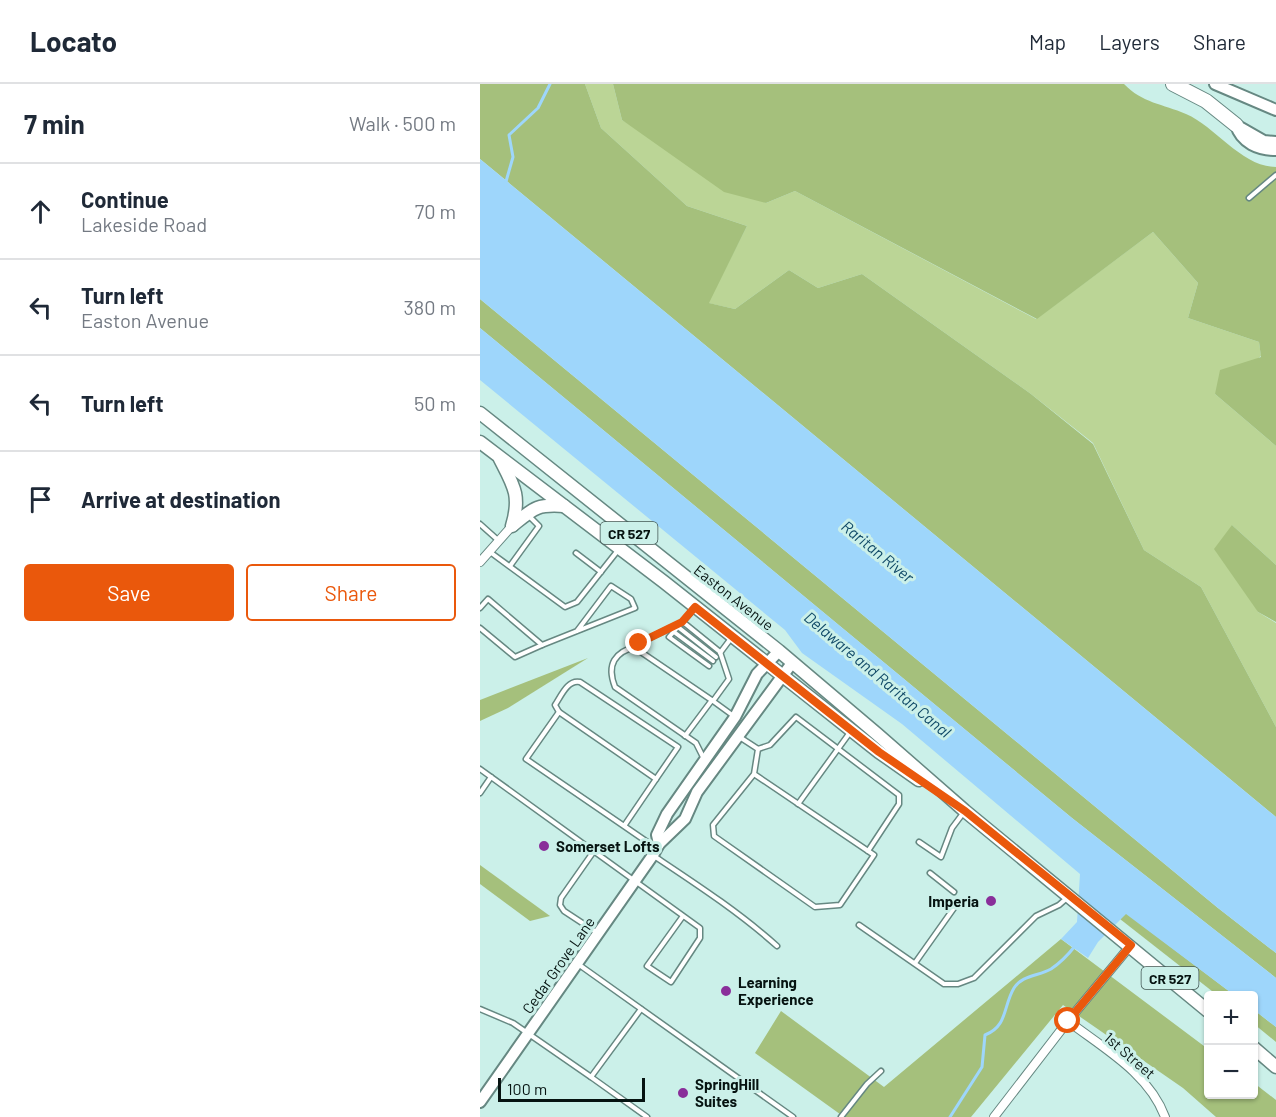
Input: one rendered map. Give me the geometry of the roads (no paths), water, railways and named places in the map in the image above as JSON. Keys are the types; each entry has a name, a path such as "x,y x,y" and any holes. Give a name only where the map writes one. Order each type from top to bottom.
{"highway":[{"path":"1173,84 1206,101 1236,125"}],"main road":[{"path":"1215,84 1276,110"},
{"path":"1240,95 1276,104"},
{"path":"1236,125 1264,141 1276,142"},
{"path":"1236,125 1239,134 1255,146 1276,150"},
{"name":"Easton Avenue","path":"480,413 779,651 965,811 1204,1007"},
{"name":"Easton Avenue","path":"480,442 620,548 852,731 965,811"},
{"path":"498,455 517,496 517,512 512,526"},
{"path":"512,526 527,514 544,505 565,506"},
{"name":"Cedar Grove Lane","path":"656,849 657,835 667,814 735,717 757,674 779,651"},
{"name":"Cedar Grove Lane","path":"482,1096 529,1033 656,849 685,819 698,792 792,663"},
{"path":"1258,1051 1276,1067"}],"street":[{"path":"480,562 512,526"},
{"path":"994,1117 1068,1021 1131,945"},
{"name":"1st Street","path":"1068,1021 1131,1069 1152,1091 1165,1117"}],"lane":[{"path":"1249,198 1276,175"},
{"path":"510,566 539,526 527,514"},
{"path":"480,524 499,541"},
{"path":"490,552 565,607 577,602 620,548"},
{"path":"576,553 601,572"},
{"path":"480,628 514,657 635,608 631,599 611,586 577,631"},
{"path":"480,608 488,599 542,645"},
{"path":"695,607 669,637 708,667 732,637"},
{"path":"682,622 637,646 625,649 614,659 611,672 615,687 696,743 705,760"},
{"path":"682,622 720,652 729,679 686,736"},
{"path":"678,627 716,657"},
{"path":"674,632 713,661"},
{"path":"637,646 638,650 735,717"},
{"path":"624,826 678,747 580,682 575,680 571,683 555,705 559,712 656,779"},
{"path":"559,712 526,759 656,849 708,893 777,946"},
{"path":"758,749 770,745 796,717 899,795 899,804 868,851"},
{"path":"798,804 852,731"},
{"path":"738,736 758,749"},
{"path":"754,774 874,855 840,905 815,907 714,836 713,825 754,774 758,749"},
{"path":"480,769 700,928 701,936 671,982 647,966 682,916"},
{"path":"480,793 491,777"},
{"path":"919,842 941,857 952,828 965,811"},
{"path":"594,851 561,898 560,905 564,911 598,933"},
{"path":"930,873 954,892"},
{"path":"859,925 945,984 958,984 974,978 1036,916 1059,905 1070,895"},
{"path":"915,963 956,902"},
{"path":"577,963 793,1117"},
{"path":"591,1077 641,1008"},
{"path":"480,1009 513,1023 529,1033 647,1117"},
{"path":"841,1117 867,1084 881,1071"}],"water":[{"name":"Raritan River","path":"480,159 1276,817 1276,953 1218,908 480,299"},
{"name":"Delaware and Raritan Canal","path":"480,328 1072,818 1276,978 1276,1027 1258,1013 1258,991 1229,991 1126,914 1098,942 1088,958 1061,939 1077,922 1080,874 902,724 802,653 785,630 480,380"}],"waterway":[{"path":"505,185 513,157 509,135 538,108 550,84"},
{"path":"950,1117 982,1067 985,1035 998,1026 1014,988 1026,978 1051,969 1075,946"}],"place":[{"name":"Somerset Lofts","path":"544,846"},
{"name":"Imperia","path":"991,901"},
{"name":"Learning Experience","path":"726,991"},
{"name":"SpringHill Suites","path":"683,1093"}]}
